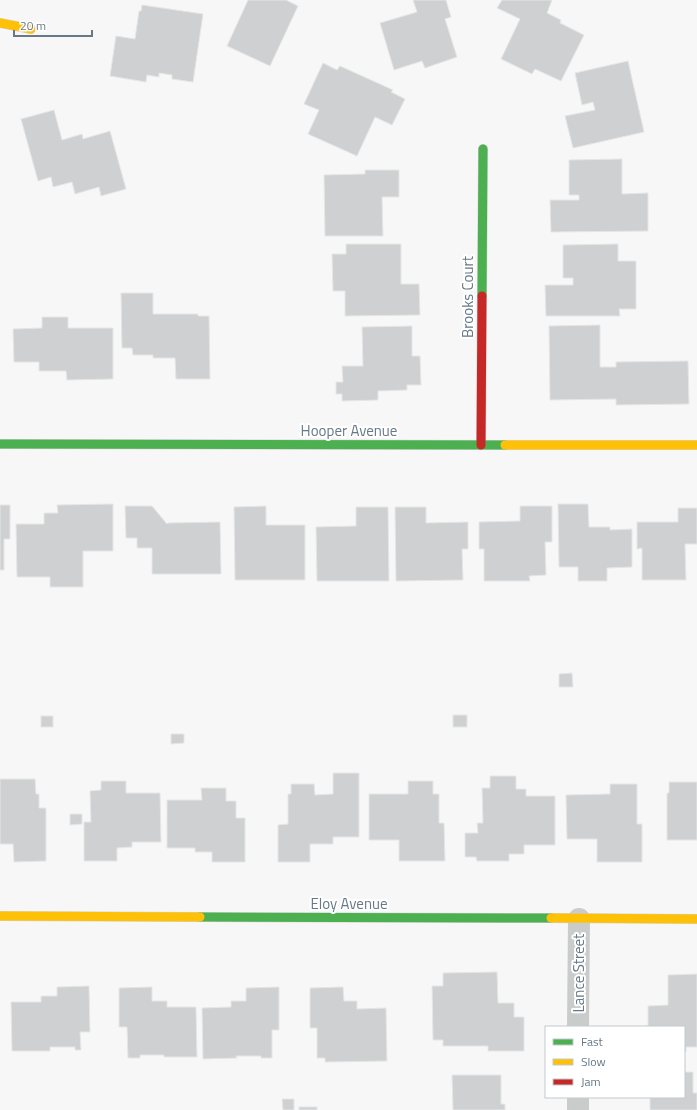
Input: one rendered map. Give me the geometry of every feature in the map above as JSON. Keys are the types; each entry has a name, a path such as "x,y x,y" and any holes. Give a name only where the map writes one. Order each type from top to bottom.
{"street":[{"path":"0,24 31,29"},
{"name":"Brooks Court","path":"482,149 482,445"},
{"name":"Hooper Avenue","path":"0,444 697,445"},
{"name":"Eloy Avenue","path":"0,916 697,919"},
{"name":"Lance Street","path":"578,1026 579,919"},
{"path":"578,1098 578,1110"}],"building":[{"path":"248,0 286,0 298,6 270,66 227,46"},
{"path":"413,0 446,0 451,17 445,19 457,57 425,68 422,61 394,70 380,23 417,12"},
{"path":"502,0 552,0 547,13 561,20 560,23 584,35 561,81 535,69 532,74 501,59 520,19 497,8"},
{"path":"142,5 203,14 193,82 172,79 172,75 159,73 159,77 147,75 146,82 110,76 116,36 135,39 139,11 141,11"},
{"path":"628,61 644,132 573,148 565,116 595,110 593,102 582,105 575,73"},
{"path":"323,63 337,70 340,66 393,90 391,92 405,99 392,125 375,117 357,156 308,134 319,110 304,104"},
{"path":"54,110 62,140 82,134 83,139 110,131 126,189 101,196 99,187 75,194 72,182 53,187 51,177 38,181 21,119"},
{"path":"622,159 622,194 648,193 648,231 551,232 550,200 579,200 579,195 569,195 569,160"},
{"path":"365,170 399,170 399,197 382,197 383,236 325,236 324,175 365,174"},
{"path":"346,244 401,244 401,284 419,284 420,315 345,316 345,291 333,291 332,254 346,254"},
{"path":"618,244 618,261 636,261 636,309 619,309 620,316 546,316 545,285 573,285 573,278 563,278 563,245"},
{"path":"121,293 153,293 153,314 198,314 198,316 209,316 210,379 176,379 175,358 153,358 153,355 133,355 132,348 122,348"},
{"path":"42,317 68,317 68,328 113,328 113,379 67,380 66,371 39,371 39,362 14,362 13,329 42,328"},
{"path":"600,325 600,367 616,367 616,362 688,361 689,404 616,405 616,399 550,400 549,326"},
{"path":"412,326 412,356 420,356 421,385 407,385 407,390 378,391 378,400 342,401 342,394 336,394 336,382 343,382 342,366 363,366 362,327"},
{"path":"113,504 113,551 83,551 83,587 50,587 50,577 17,577 16,524 44,524 44,513 58,513 57,505"},
{"path":"558,504 588,504 589,527 610,527 610,530 632,529 632,567 607,568 607,581 578,581 578,567 559,567"},
{"path":"0,505 10,505 10,539 4,539 4,570 0,570"},
{"path":"125,506 152,506 167,524 220,522 221,574 152,574 152,548 137,548 137,538 126,538"},
{"path":"266,506 266,525 305,525 305,580 235,580 234,507"},
{"path":"520,506 552,506 552,542 545,542 546,575 529,576 530,581 484,581 484,549 479,549 479,522 520,521"},
{"path":"356,507 388,507 389,581 317,581 316,527 356,526"},
{"path":"395,507 426,507 426,523 468,522 468,549 462,549 463,580 396,581"},
{"path":"678,508 697,508 697,544 685,544 686,580 642,580 642,548 637,549 637,522 678,522"},
{"path":"572,673 573,687 559,687 559,674"},
{"path":"453,715 467,715 467,727 453,727"},
{"path":"41,716 53,716 53,727 41,727"},
{"path":"171,734 184,734 184,743 171,744"},
{"path":"333,773 359,773 359,837 333,837 333,844 310,844 310,862 278,862 278,825 288,824 288,794 291,794 291,784 314,784 315,795 333,794"},
{"path":"490,776 516,776 516,789 526,789 526,796 555,796 555,845 524,845 524,854 509,854 509,861 477,861 476,857 465,857 465,833 478,833 477,823 483,823 482,788 490,788"},
{"path":"0,779 35,779 36,794 39,794 39,808 46,808 46,861 14,862 13,844 0,844"},
{"path":"101,781 126,781 126,793 160,793 161,842 132,842 132,847 117,848 117,861 84,861 84,822 91,822 90,791 101,790"},
{"path":"408,781 433,781 433,794 439,794 439,823 444,823 445,861 399,861 399,840 369,840 369,794 408,794"},
{"path":"669,782 697,782 697,840 667,840 667,793 669,793"},
{"path":"610,784 637,784 637,824 642,824 642,862 597,862 597,839 567,839 566,795 610,794"},
{"path":"201,788 226,788 226,801 236,801 236,818 245,818 245,862 212,862 212,852 195,852 195,848 167,848 167,800 202,800"},
{"path":"70,814 82,814 82,824 70,825"},
{"path":"497,972 498,1003 514,1003 514,1017 524,1017 524,1051 488,1051 488,1046 443,1046 443,1040 433,1040 432,986 443,986 443,973"},
{"path":"697,974 697,1047 686,1047 686,1052 685,1026 648,1026 648,1006 668,1005 668,975"},
{"path":"89,986 90,1032 80,1032 81,1050 75,1050 75,1047 50,1047 50,1051 12,1051 11,1002 41,1002 41,996 57,996 57,987"},
{"path":"152,987 152,1001 167,1001 167,1007 196,1007 197,1057 140,1055 140,1058 128,1058 127,1027 119,1027 119,988"},
{"path":"279,987 279,1030 272,1030 272,1058 261,1058 261,1056 236,1056 237,1058 203,1059 202,1008 231,1007 231,1001 246,1001 246,988"},
{"path":"343,987 344,1001 357,1001 357,1009 386,1008 387,1061 325,1062 325,1058 317,1058 317,1028 310,1028 310,988"},
{"path":"685,1072 693,1072 693,1093 697,1093 697,1110 650,1110 650,1098 685,1098"},
{"path":"452,1075 501,1075 501,1104 505,1104 505,1110 453,1110"},
{"path":"282,1099 294,1099 294,1110 283,1110"},
{"path":"299,1107 317,1107 317,1110 299,1110"}],"traffic: fast":[{"path":"482,296 483,149"},
{"path":"0,444 505,445"},
{"path":"200,917 551,918"}],"traffic: slow":[{"path":"0,23 31,29"},
{"path":"505,445 697,445"},
{"path":"0,916 200,917"},
{"path":"551,918 697,919"}],"traffic: jam":[{"path":"481,445 482,296"}]}
